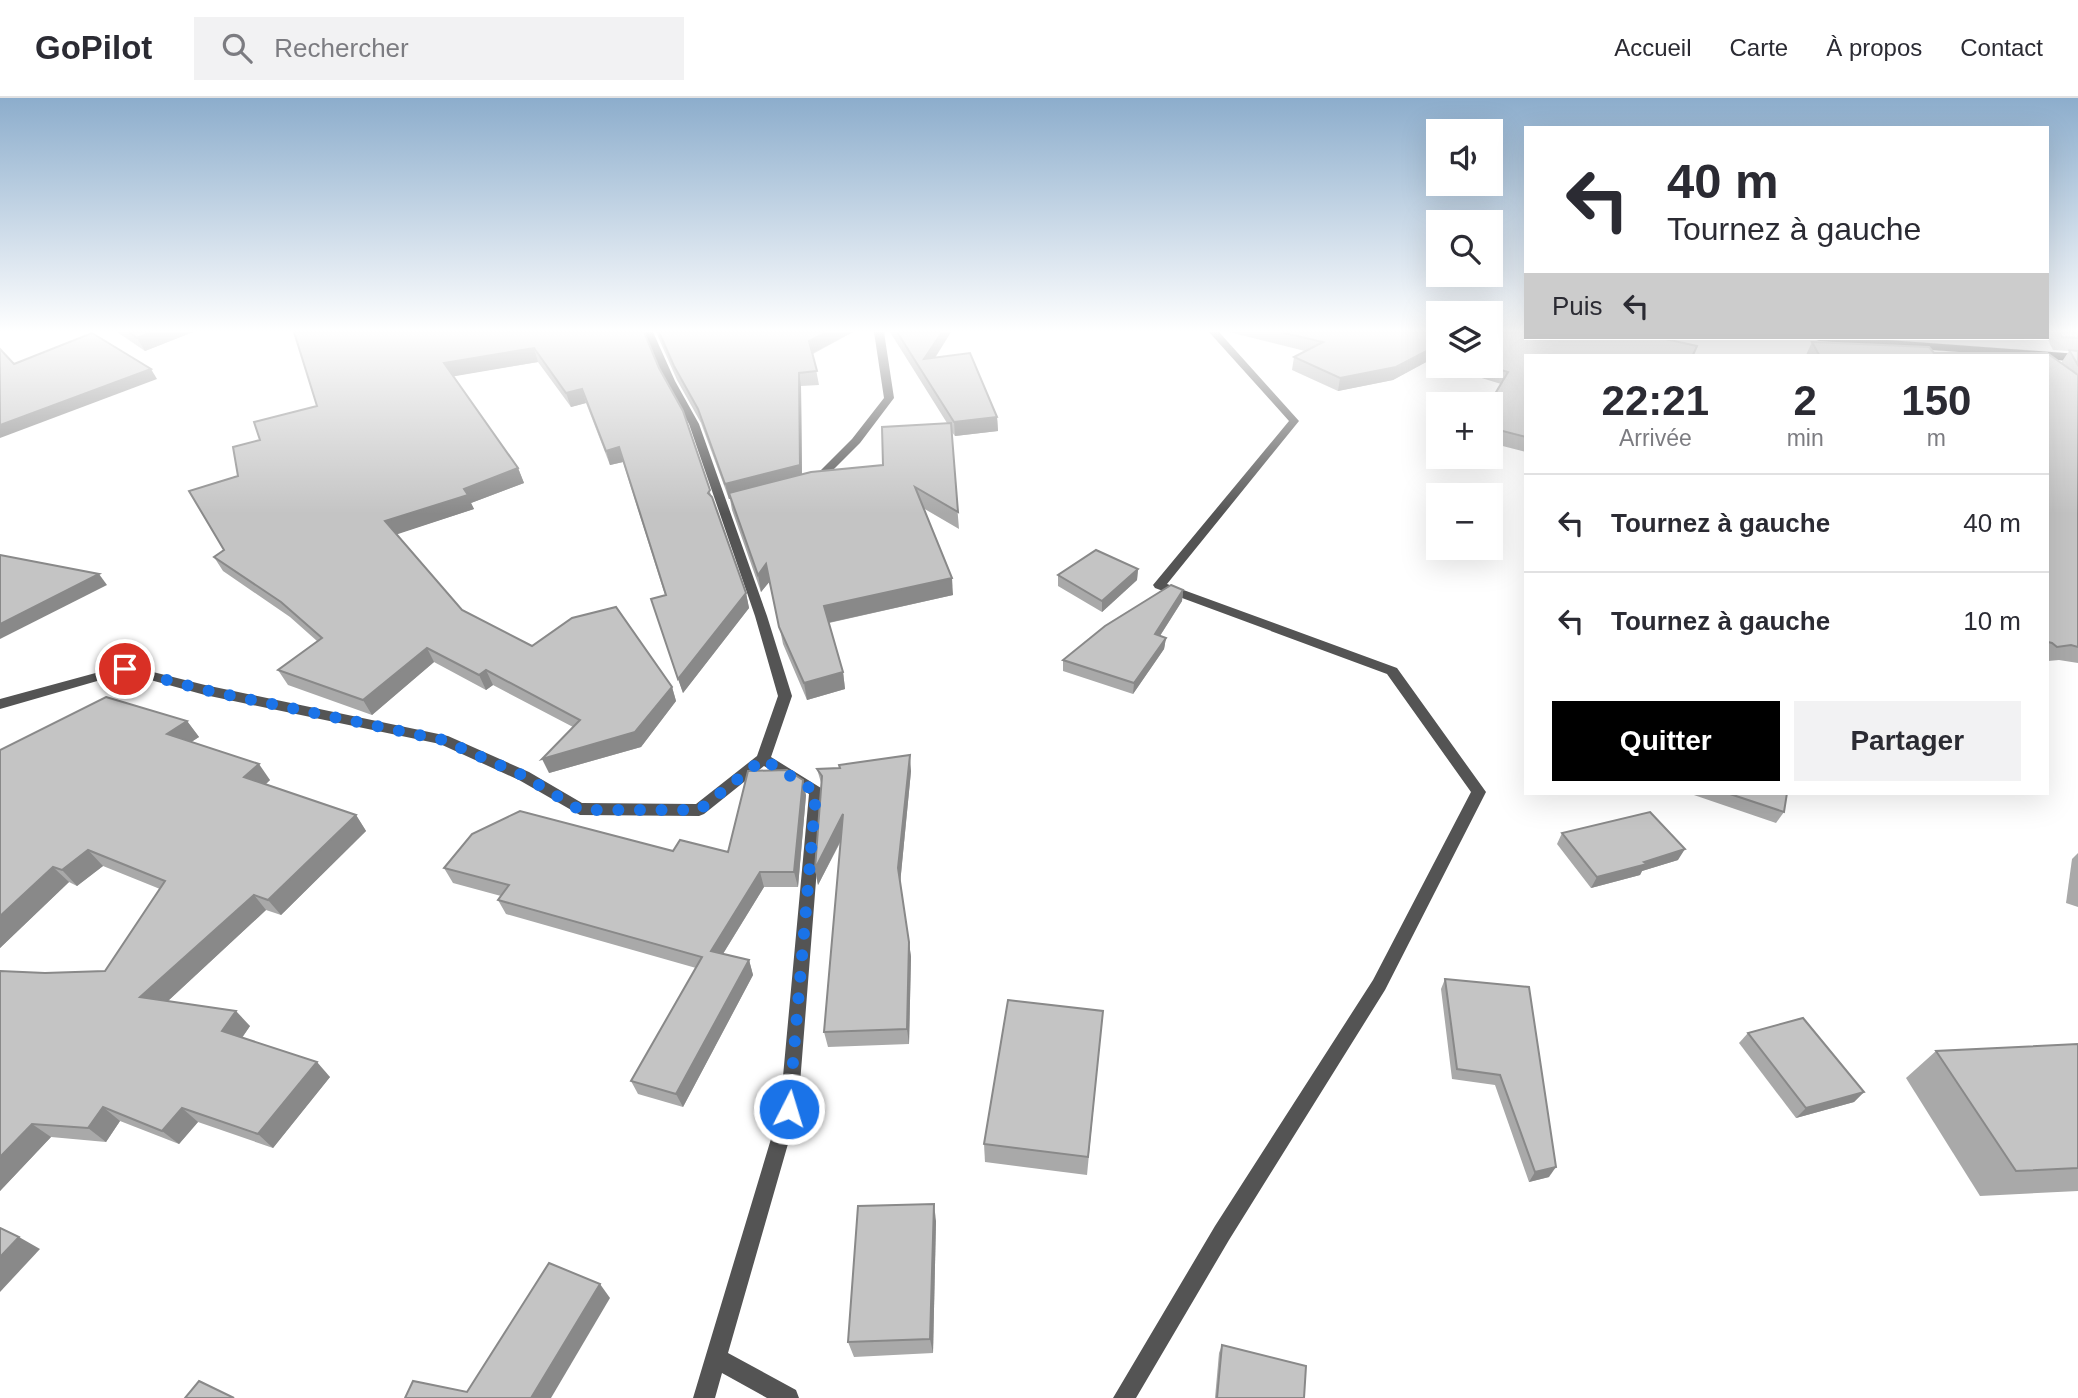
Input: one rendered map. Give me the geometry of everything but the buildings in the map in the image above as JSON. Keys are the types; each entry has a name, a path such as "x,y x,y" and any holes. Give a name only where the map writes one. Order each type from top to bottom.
{"street":[{"path":"0,704 125,669 205,690 443,740 524,776 580,810 699,810 763,759 785,696 726,505 694,424 677,393"},
{"path":"804,485 817,482 856,441 889,398 888,393"},
{"path":"1124,1398 1222,1233 1379,985 1479,792 1392,671 1159,585 1294,421 1269,393"},
{"path":"704,1398 789,1109 816,792 763,759"},
{"path":"716,1358 788,1398"}],"route":[{"path":"125,669 205,690 443,740 524,776 580,810 699,810 763,759 816,792 789,1109"}]}
